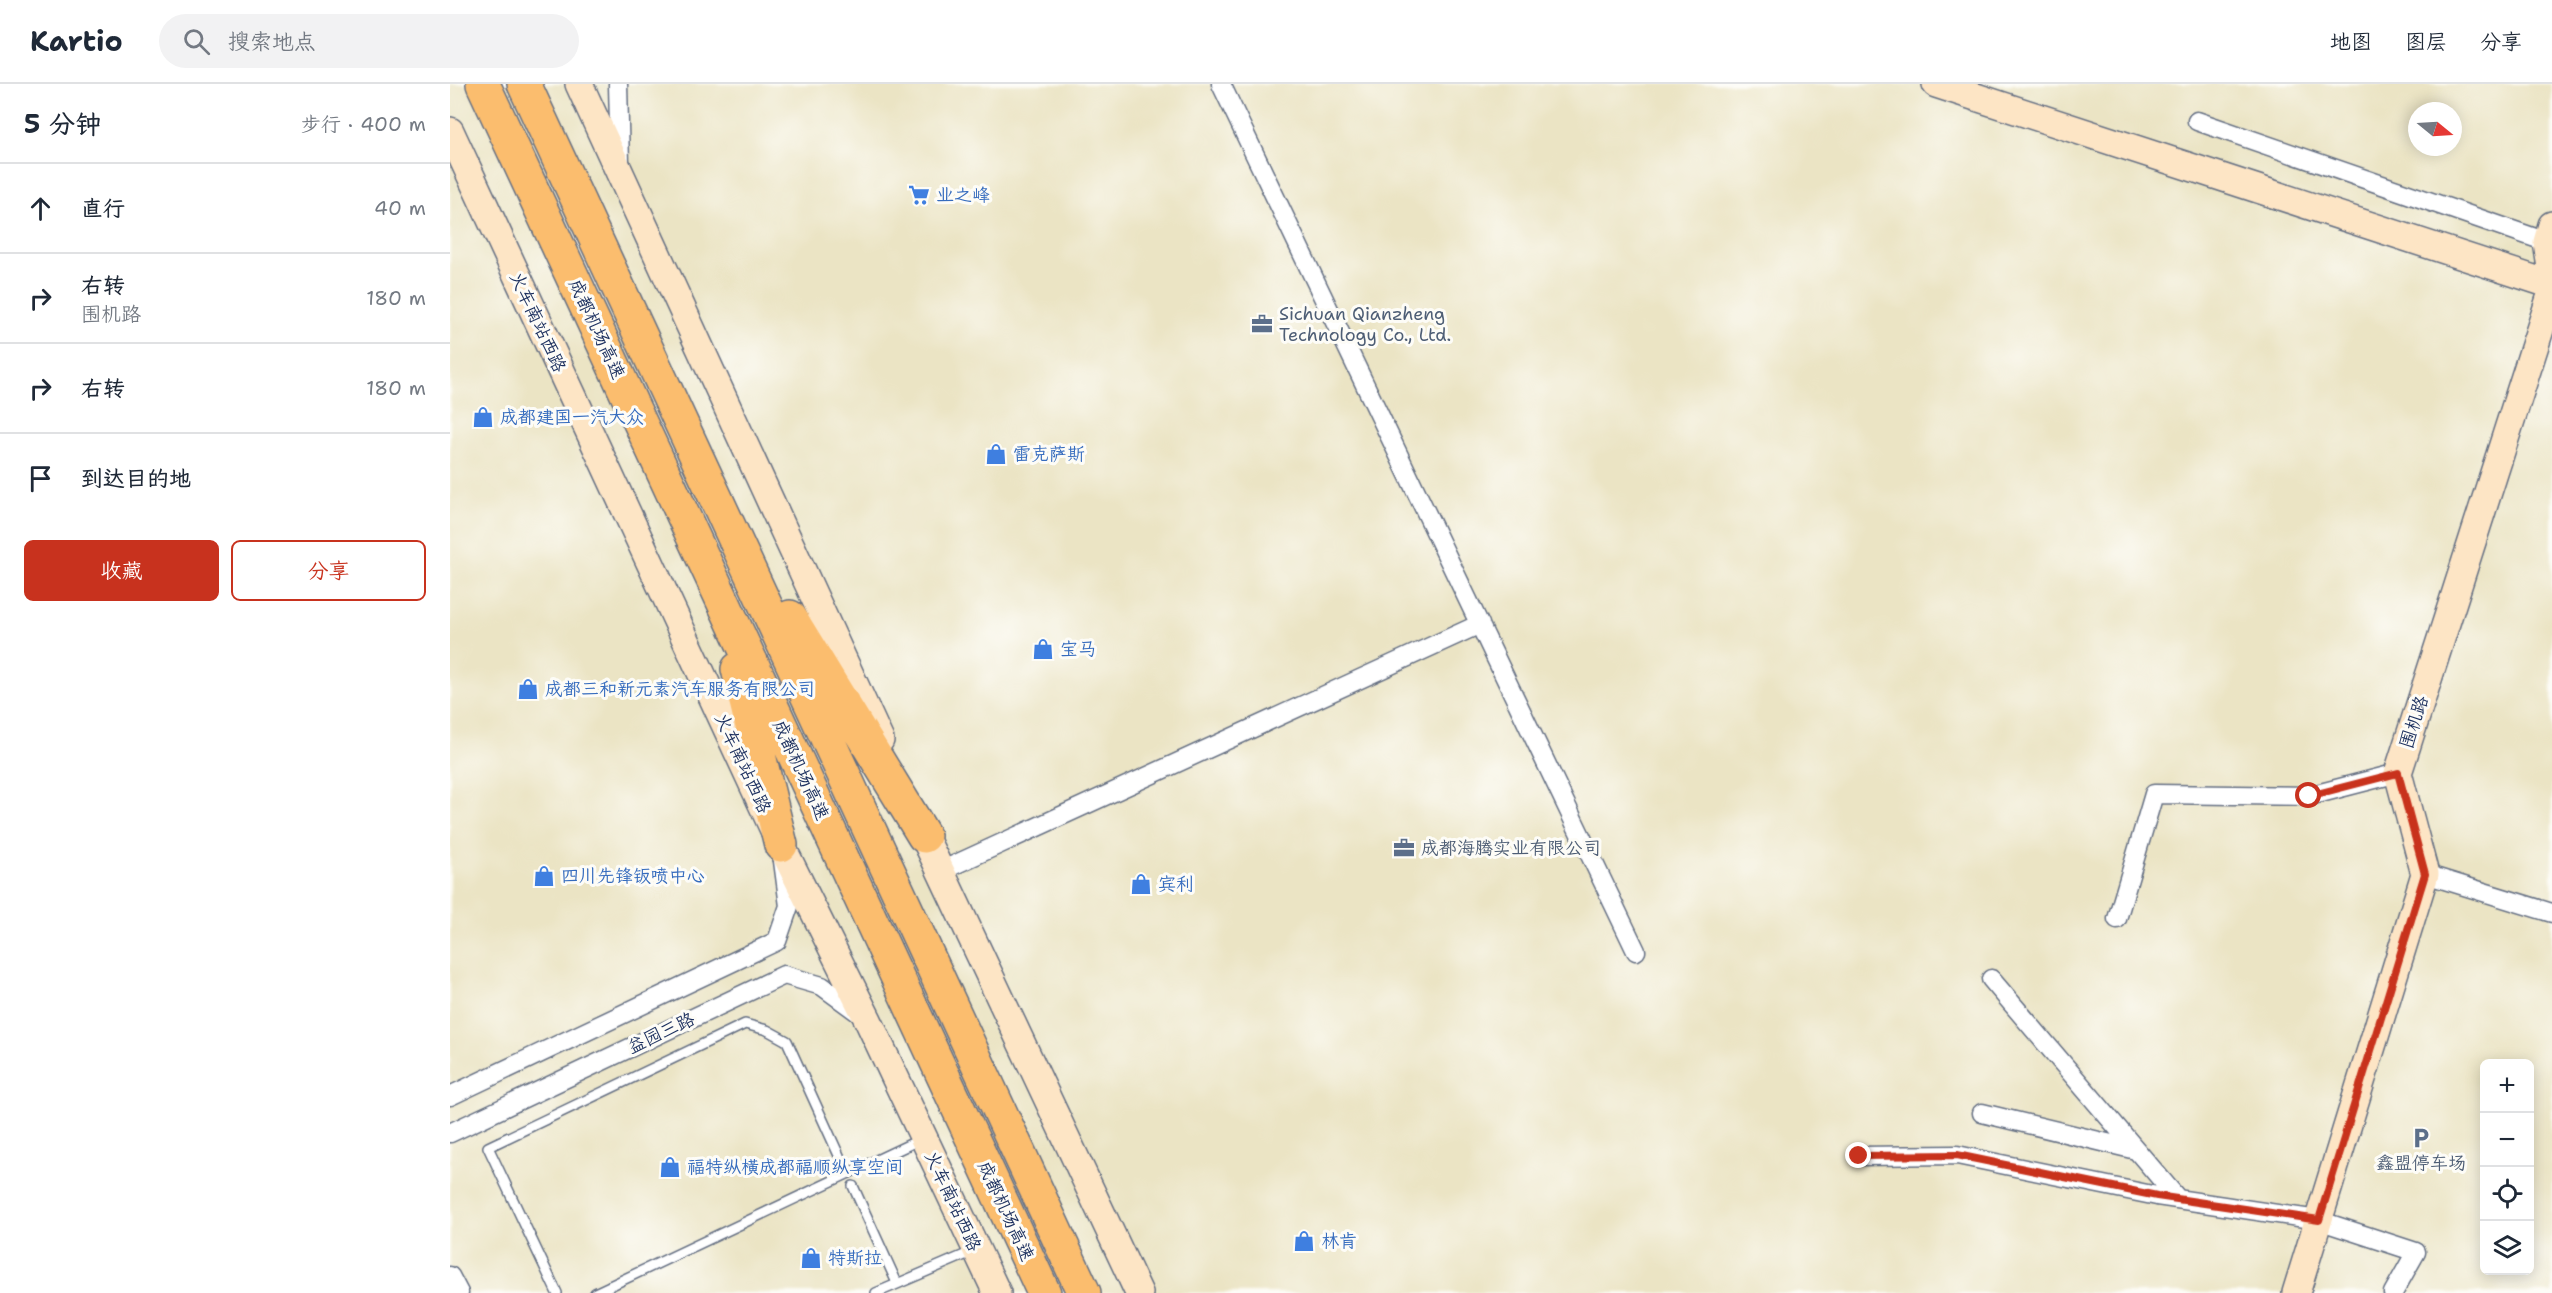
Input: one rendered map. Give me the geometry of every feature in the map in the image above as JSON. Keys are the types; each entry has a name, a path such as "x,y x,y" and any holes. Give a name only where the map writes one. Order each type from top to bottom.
{"highway":[{"name":"成都机场高速","path":"483,84 1044,1293"},
{"name":"成都机场高速","path":"524,84 1083,1293"},
{"path":"709,483 924,836"},
{"path":"722,600 781,845"}],"main road":[{"path":"579,84 924,836 1139,1293"},
{"path":"1936,84 2552,285"},
{"name":"火车南站西路","path":"450,131 781,845 868,1020 997,1293"},
{"path":"2549,233 2552,274"},
{"name":"围机路","path":"2425,874 2398,773 2552,291"},
{"path":"2296,1293 2425,874"}],"street":[{"path":"618,84 620,175"},
{"path":"1221,84 1636,951"},
{"path":"2197,121 2549,233"},
{"path":"941,871 1480,624"},
{"path":"2117,919 2154,794 2309,796 2398,773"},
{"name":"益园三路","path":"450,1096 777,941 789,906 781,845"},
{"path":"2425,874 2552,914"},
{"name":"益园三路","path":"450,1133 784,975 822,986 868,1020"},
{"path":"1991,980 2178,1199"},
{"path":"1982,1113 2136,1150"},
{"path":"1859,1156 1957,1155 2178,1199 2319,1220 2416,1252 2393,1293"},
{"path":"450,1276 459,1293"}],"lane":[{"path":"557,1293 488,1147 745,1024 767,1030 787,1041 847,1173"},
{"path":"595,1293 924,1138"},
{"path":"853,1186 897,1283"},
{"path":"876,1293 976,1250"}],"place":[{"name":"业之峰","path":"919,195"},
{"name":"Sichuan Qianzheng Technology Co., Ltd.","path":"1262,324"},
{"name":"成都建国一汽大众","path":"483,417"},
{"name":"雷克萨斯","path":"996,454"},
{"name":"宝马","path":"1043,649"},
{"name":"成都三和新元素汽车服务有限公司","path":"528,689"},
{"name":"成都海腾实业有限公司","path":"1404,848"},
{"name":"四川先锋钣喷中心","path":"544,876"},
{"name":"宾利","path":"1141,884"},
{"name":"鑫盟停车场","path":"2421,1138"},
{"name":"福特纵横成都福顺纵享空间","path":"670,1167"},
{"name":"林肯","path":"1304,1241"},
{"name":"特斯拉","path":"811,1258"}],"route":[{"path":"1859,1156 1957,1155 2157,1196 2319,1220 2425,874 2398,773 2309,796"}]}
